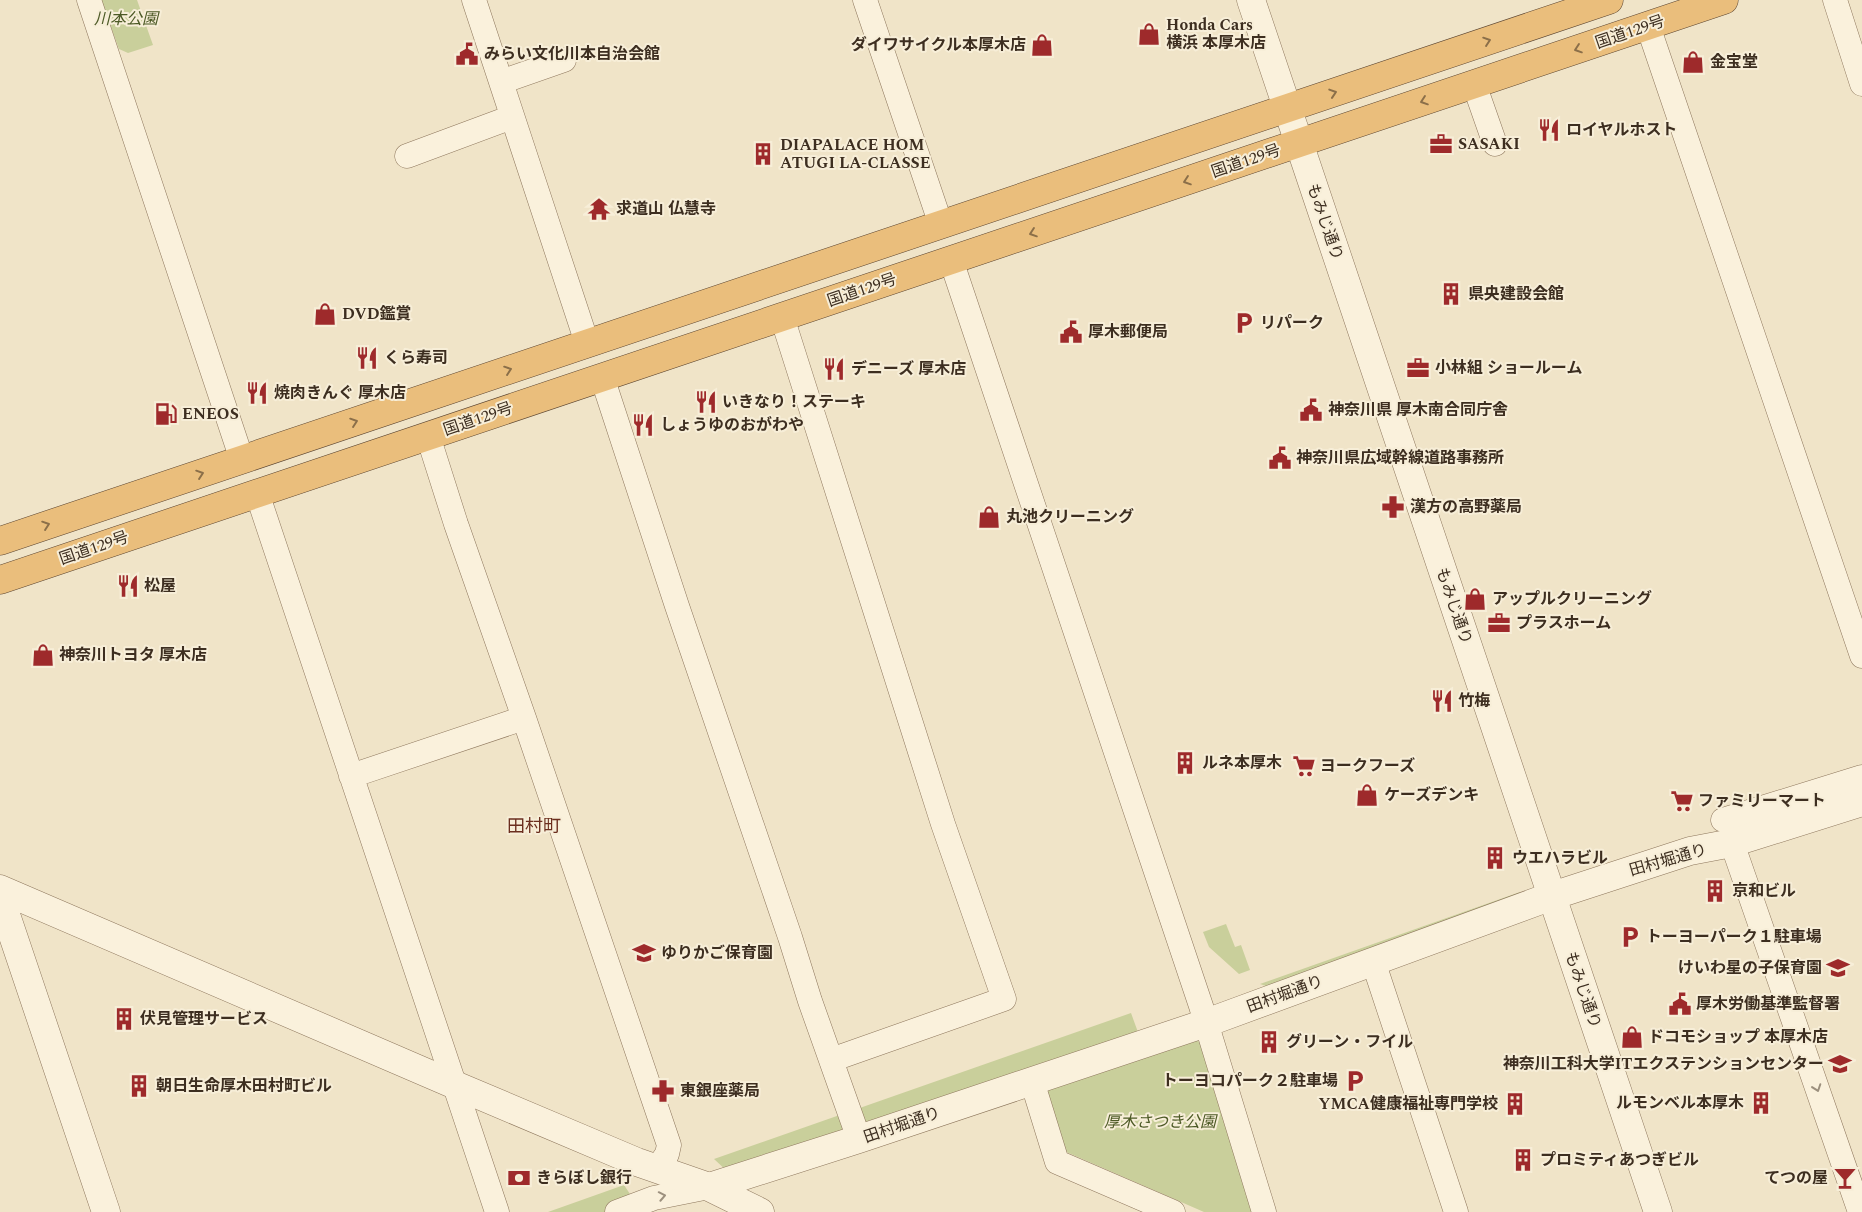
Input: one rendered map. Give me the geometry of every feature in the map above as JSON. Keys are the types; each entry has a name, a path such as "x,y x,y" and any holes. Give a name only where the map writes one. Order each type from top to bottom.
{"highway":[{"path":"0,541 1609,0"},
{"name":"国道129号","path":"0,580 1724,0"}],"street":[{"path":"89,0 242,460"},
{"path":"474,0 587,343"},
{"path":"866,0 941,224"},
{"name":"もみじ通り","path":"1251,0 1658,1212"},
{"path":"1835,0 1862,84"},
{"path":"1648,26 1862,656"},
{"path":"501,82 564,60"},
{"path":"1474,84 1495,144"},
{"path":"407,156 512,117"},
{"path":"952,260 1206,1023 1264,1212"},
{"path":"782,317 943,824 1004,999 831,1060"},
{"path":"602,377 680,616 859,1139"},
{"path":"428,436 456,524 524,718 544,743 669,1144 667,1154 657,1169"},
{"path":"257,493 497,1212"},
{"path":"351,776 524,718"},
{"path":"1860,1212 1728,832 1862,777"},
{"name":"田村堀通り","path":"709,1187 1206,1023 1552,896 1690,851 1728,832 1862,802"},
{"path":"0,889 454,1085 657,1169 709,1187 760,1212"},
{"path":"0,897 106,1212"},
{"path":"1373,961 1456,1212"},
{"path":"1032,1081 1057,1162 1173,1212"},
{"path":"616,1212 654,1198 709,1187"}],"green space":[{"name":"川本公園","path":"101,0 137,0 153,45 128,53 119,49"},
{"path":"1520,892 1517,897 1269,987 1260,984"},
{"path":"1226,924 1235,947 1241,945 1250,970 1239,974 1209,947 1203,932"},
{"path":"1131,1013 1139,1035 728,1172 714,1159"},
{"name":"厚木さつき公園","path":"1196,1040 1201,1043 1259,1212 1204,1212 1064,1151 1045,1096 1048,1090"},
{"path":"624,1185 636,1203 610,1212 548,1212"}],"place":[{"name":"Honda Cars 横浜 本厚木店","path":"1149,34"},
{"name":"ダイワサイクル本厚木店","path":"1042,45"},
{"name":"みらい文化川本自治会館","path":"467,54"},
{"name":"金宝堂","path":"1693,62"},
{"name":"ロイヤルホスト","path":"1549,130"},
{"name":"SASAKI","path":"1441,144"},
{"name":"DIAPALACE HOM ATUGI LA-CLASSE","path":"763,154"},
{"name":"求道山 仏慧寺","path":"599,209"},
{"name":"県央建設会館","path":"1451,294"},
{"name":"DVD鑑賞","path":"325,314"},
{"name":"リパーク","path":"1244,323"},
{"name":"厚木郵便局","path":"1071,332"},
{"name":"くら寿司","path":"367,358"},
{"name":"小林組 ショールーム","path":"1418,368"},
{"name":"デニーズ 厚木店","path":"834,369"},
{"name":"焼肉きんぐ 厚木店","path":"257,393"},
{"name":"いきなり！ステーキ","path":"706,402"},
{"name":"神奈川県 厚木南合同庁舎","path":"1311,410"},
{"name":"ENEOS","path":"166,414"},
{"name":"しょうゆのおがわや","path":"643,425"},
{"name":"神奈川県広域幹線道路事務所","path":"1280,458"},
{"name":"漢方の高野薬局","path":"1393,507"},
{"name":"丸池クリーニング","path":"989,517"},
{"name":"松屋","path":"128,586"},
{"name":"アップルクリーニング","path":"1475,599"},
{"name":"プラスホーム","path":"1499,623"},
{"name":"神奈川トヨタ 厚木店","path":"43,655"},
{"name":"竹梅","path":"1442,701"},
{"name":"ルネ本厚木","path":"1185,763"},
{"name":"ヨークフーズ","path":"1304,766"},
{"name":"ケーズデンキ","path":"1367,795"},
{"name":"ファミリーマート","path":"1682,801"},
{"name":"ウエハラビル","path":"1495,858"},
{"name":"京和ビル","path":"1715,891"},
{"name":"トーヨーパーク１駐車場","path":"1630,937"},
{"name":"ゆりかご保育園","path":"644,953"},
{"name":"けいわ星の子保育園","path":"1838,968"},
{"name":"厚木労働基準監督署","path":"1680,1004"},
{"name":"伏見管理サービス","path":"124,1019"},
{"name":"ドコモショップ 本厚木店","path":"1632,1037"},
{"name":"グリーン・フイル","path":"1269,1042"},
{"name":"神奈川工科大学ITエクステンションセンター","path":"1840,1064"},
{"name":"トーヨコパーク２駐車場","path":"1355,1081"},
{"name":"朝日生命厚木田村町ビル","path":"139,1086"},
{"name":"東銀座薬局","path":"663,1091"},
{"name":"ルモンベル本厚木","path":"1761,1103"},
{"name":"YMCA健康福祉専門学校","path":"1515,1104"},
{"name":"プロミティあつぎビル","path":"1523,1160"},
{"name":"きらぼし銀行","path":"519,1178"},
{"name":"てつの屋","path":"1845,1178"}],"district":[{"name":"田村町","path":"534,826"}]}
